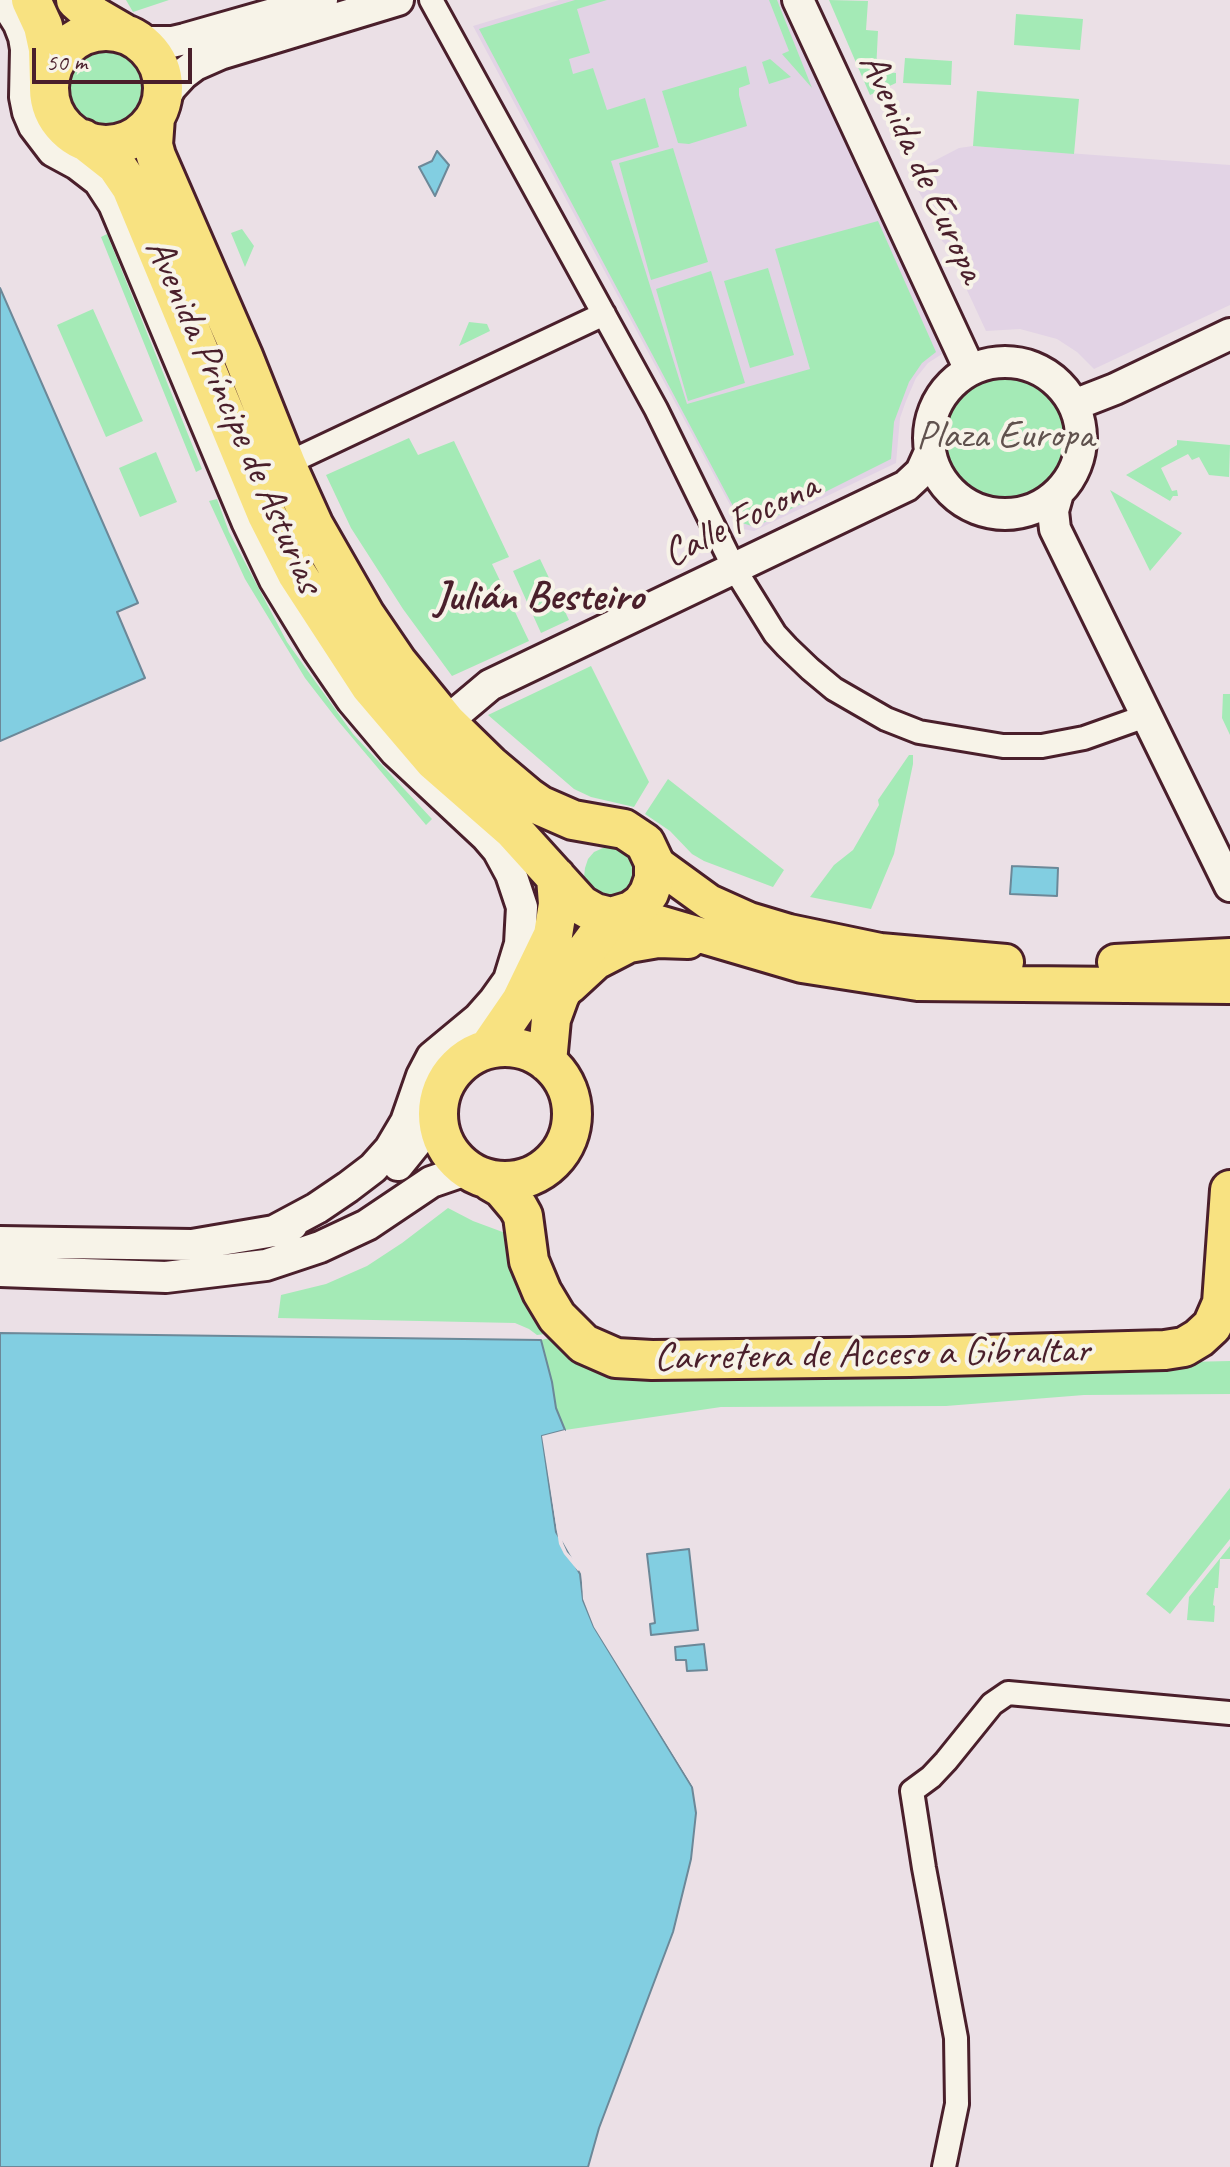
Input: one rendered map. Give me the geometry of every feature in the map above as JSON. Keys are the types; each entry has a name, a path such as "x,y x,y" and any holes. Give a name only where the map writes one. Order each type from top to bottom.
{"highway":[{"path":"31,0 43,26 48,49 50,98 61,123 71,132 96,144 123,142 147,128 158,111 163,91 158,64 151,53 94,16 76,0"},
{"path":"49,85 56,60 74,41 97,32 131,38"},
{"name":"Avenida Príncipe de Asturias","path":"158,111 153,145 156,156 314,526 365,615 397,662 446,722 490,765 541,806 573,820 624,829 645,843 654,862"},
{"name":"Avenida Príncipe de Asturias","path":"83,139 116,165 131,187 267,515 297,574 334,634 370,686 434,761 513,830 581,905 595,913 618,915"},
{"path":"547,1062 551,1019 571,971 618,915 642,903 654,879 654,862"},
{"path":"488,1049 521,1001 553,935 558,904 556,877"},
{"path":"504,1047 519,1049 547,1062 566,1086 572,1105 571,1126 565,1145 553,1161 539,1173 522,1179 478,1175 453,1158 444,1145 437,1112 447,1079 458,1066 488,1049 504,1047"},
{"name":"Carretera de Acceso a Gibraltar","path":"478,1175 502,1188 518,1207 523,1216 529,1261 557,1317 584,1344 616,1358 652,1360 910,1357 1184,1347 1212,1326 1222,1303 1230,1190"}],"main road":[{"name":"Avenida Príncipe de Asturias","path":"654,862 709,902 749,920 829,942 880,951 947,959 1040,963 1230,956"},
{"name":"Avenida Príncipe de Asturias","path":"618,915 802,965 918,983 1230,986"},
{"path":"559,997 596,962 629,945 678,940 734,946"}],"street":[{"path":"4,0 24,37 25,97 34,126 53,151 99,181 114,204 247,521 275,580 317,649 369,720 395,751 498,850 511,874 522,907 520,944 509,980 479,1018 432,1057 406,1122 390,1149 373,1168 337,1194 274,1231"},
{"path":"131,38 172,42 322,0"},
{"path":"158,111 177,80 195,65 220,54 398,0"},
{"path":"431,0 656,409 734,568 775,634 834,689 886,719 919,732 1003,746 1042,746 1084,738 1146,716"},
{"name":"Avenida de Europa","path":"798,0 970,370"},
{"path":"286,464 604,314"},
{"path":"1074,405 1115,389 1230,334"},
{"path":"989,363 1029,365 1047,374 1065,389 1074,405 1080,423 1080,453 1070,478 1058,493 1043,504 1023,512 981,510 962,500 935,468 929,436 936,405 956,379 970,370 989,363"},
{"name":"Calle Focona","path":"446,722 490,685 906,486 921,472 930,452"},
{"name":"Calle Focona","path":"906,486 949,488"},
{"path":"1058,493 1053,511 1055,529 1230,886"},
{"path":"1023,512 1043,518 1055,529"},
{"path":"0,1242 192,1245 274,1231 355,1201 382,1181 404,1158 437,1112"},
{"path":"0,1271 166,1277 266,1265 320,1247 367,1225 431,1182 478,1175"},
{"path":"944,2167 957,2104 956,2038 912,1791 931,1777 992,1704 1008,1693 1230,1713"}],"shaded area":[{"path":"559,0 787,0 942,354 928,363 916,378 906,401 900,418 896,463 754,531 743,529 473,26"},
{"path":"973,146 1230,165 1230,305 1094,369 1077,352 1057,339 1020,329 986,331 942,241 940,230 909,174 959,148"}],"green space":[{"path":"126,0 169,0 133,12"},
{"path":"575,0 607,0 577,9 590,53 569,59 573,74 593,68 607,110 645,98 659,147 611,161 687,404 810,369 775,249 878,221 936,352 922,363 909,382 894,422 891,459 755,527 742,523 479,29"},
{"path":"769,0 777,0 812,88 782,54 789,51"},
{"path":"829,0 868,1 866,30 878,31 876,71 896,73 896,83 870,95"},
{"path":"1016,14 1083,19 1080,50 1014,45"},
{"path":"98,46 114,46 129,53 140,64 147,87 144,103 135,116 114,128 98,128 83,121 72,110 65,95 65,79 72,64 83,53"},
{"path":"905,58 952,61 951,85 903,83"},
{"path":"770,59 791,77 769,84 762,62"},
{"path":"746,66 750,84 739,88 739,95 747,126 689,144 678,143 662,91"},
{"path":"977,91 1079,99 1074,154 973,146"},
{"path":"673,148 708,262 651,280 619,163"},
{"path":"242,229 254,246 245,267 231,233"},
{"path":"107,234 202,469 196,472 101,237"},
{"path":"768,268 794,355 750,368 724,281"},
{"path":"711,271 745,383 688,401 656,289"},
{"path":"93,309 143,421 106,437 57,325"},
{"path":"469,322 487,324 490,331 459,346"},
{"name":"Plaza Europa","path":"1005,376 1028,381 1048,394 1061,414 1066,437 1061,460 1048,480 1028,493 1005,498 982,493 962,480 949,460 944,437 949,414 962,394 982,381"},
{"path":"409,438 418,455 454,441 509,557 492,564 529,641 452,676 403,609 351,528 326,475"},
{"path":"1177,440 1230,445 1229,477 1209,475 1199,457 1192,460 1188,454 1161,468 1172,491 1177,490 1178,496 1173,496 1170,501 1126,475 1177,445"},
{"path":"156,452 177,502 140,517 119,468"},
{"path":"1110,490 1182,533 1150,571"},
{"path":"217,499 229,532 287,642 353,734 432,819 426,825 305,678 245,579 209,501"},
{"path":"540,559 569,620 541,633 513,571"},
{"path":"591,666 649,782 634,807 591,797 574,789 488,715"},
{"path":"1223,694 1230,694 1230,735 1222,718"},
{"path":"909,755 913,755 913,764 894,854 871,909 810,897 834,865 853,850 879,805 878,800"},
{"path":"668,779 784,870 773,887 704,861 645,814"},
{"path":"620,848 633,858 638,874 626,896 601,899 587,886 585,868 594,852"},
{"path":"448,1208 508,1234 519,1295 545,1334 537,1335 515,1323 278,1318 281,1295 326,1284 367,1266"},
{"path":"554,1337 603,1370 641,1380 1158,1370 1186,1362 1230,1361 1230,1394 1084,1395 946,1406 721,1407 565,1430 556,1408 541,1340"},
{"path":"1230,1488 1230,1539 1170,1614 1146,1594"},
{"path":"1230,1546 1230,1559 1220,1559 1213,1605 1214,1622 1187,1620 1189,1597"}],"water":[{"path":"437,151 449,165 435,196 419,167 432,161"},
{"path":"0,288 138,603 117,612 145,678 0,741"},
{"path":"1012,866 1058,868 1057,896 1010,894"},
{"path":"0,1333 541,1340 556,1408 565,1430 542,1436 556,1532 580,1574 583,1600 594,1627 692,1787 696,1813 691,1859 673,1932 599,2128 588,2167 0,2167"},
{"path":"689,1549 698,1630 651,1635 650,1624 655,1623 647,1554"},
{"path":"704,1644 707,1670 687,1671 686,1660 676,1660 675,1647"}],"pier":[{"path":"565,1430 565,1434 546,1439 563,1543 579,1565 581,1569 578,1571 559,1544 542,1436"},
{"path":"586,1580 587,1599 597,1625 695,1785 698,1795 594,1627 583,1599 582,1581"}],"district":[{"name":"Julián Besteiro","path":"539,598"}]}
